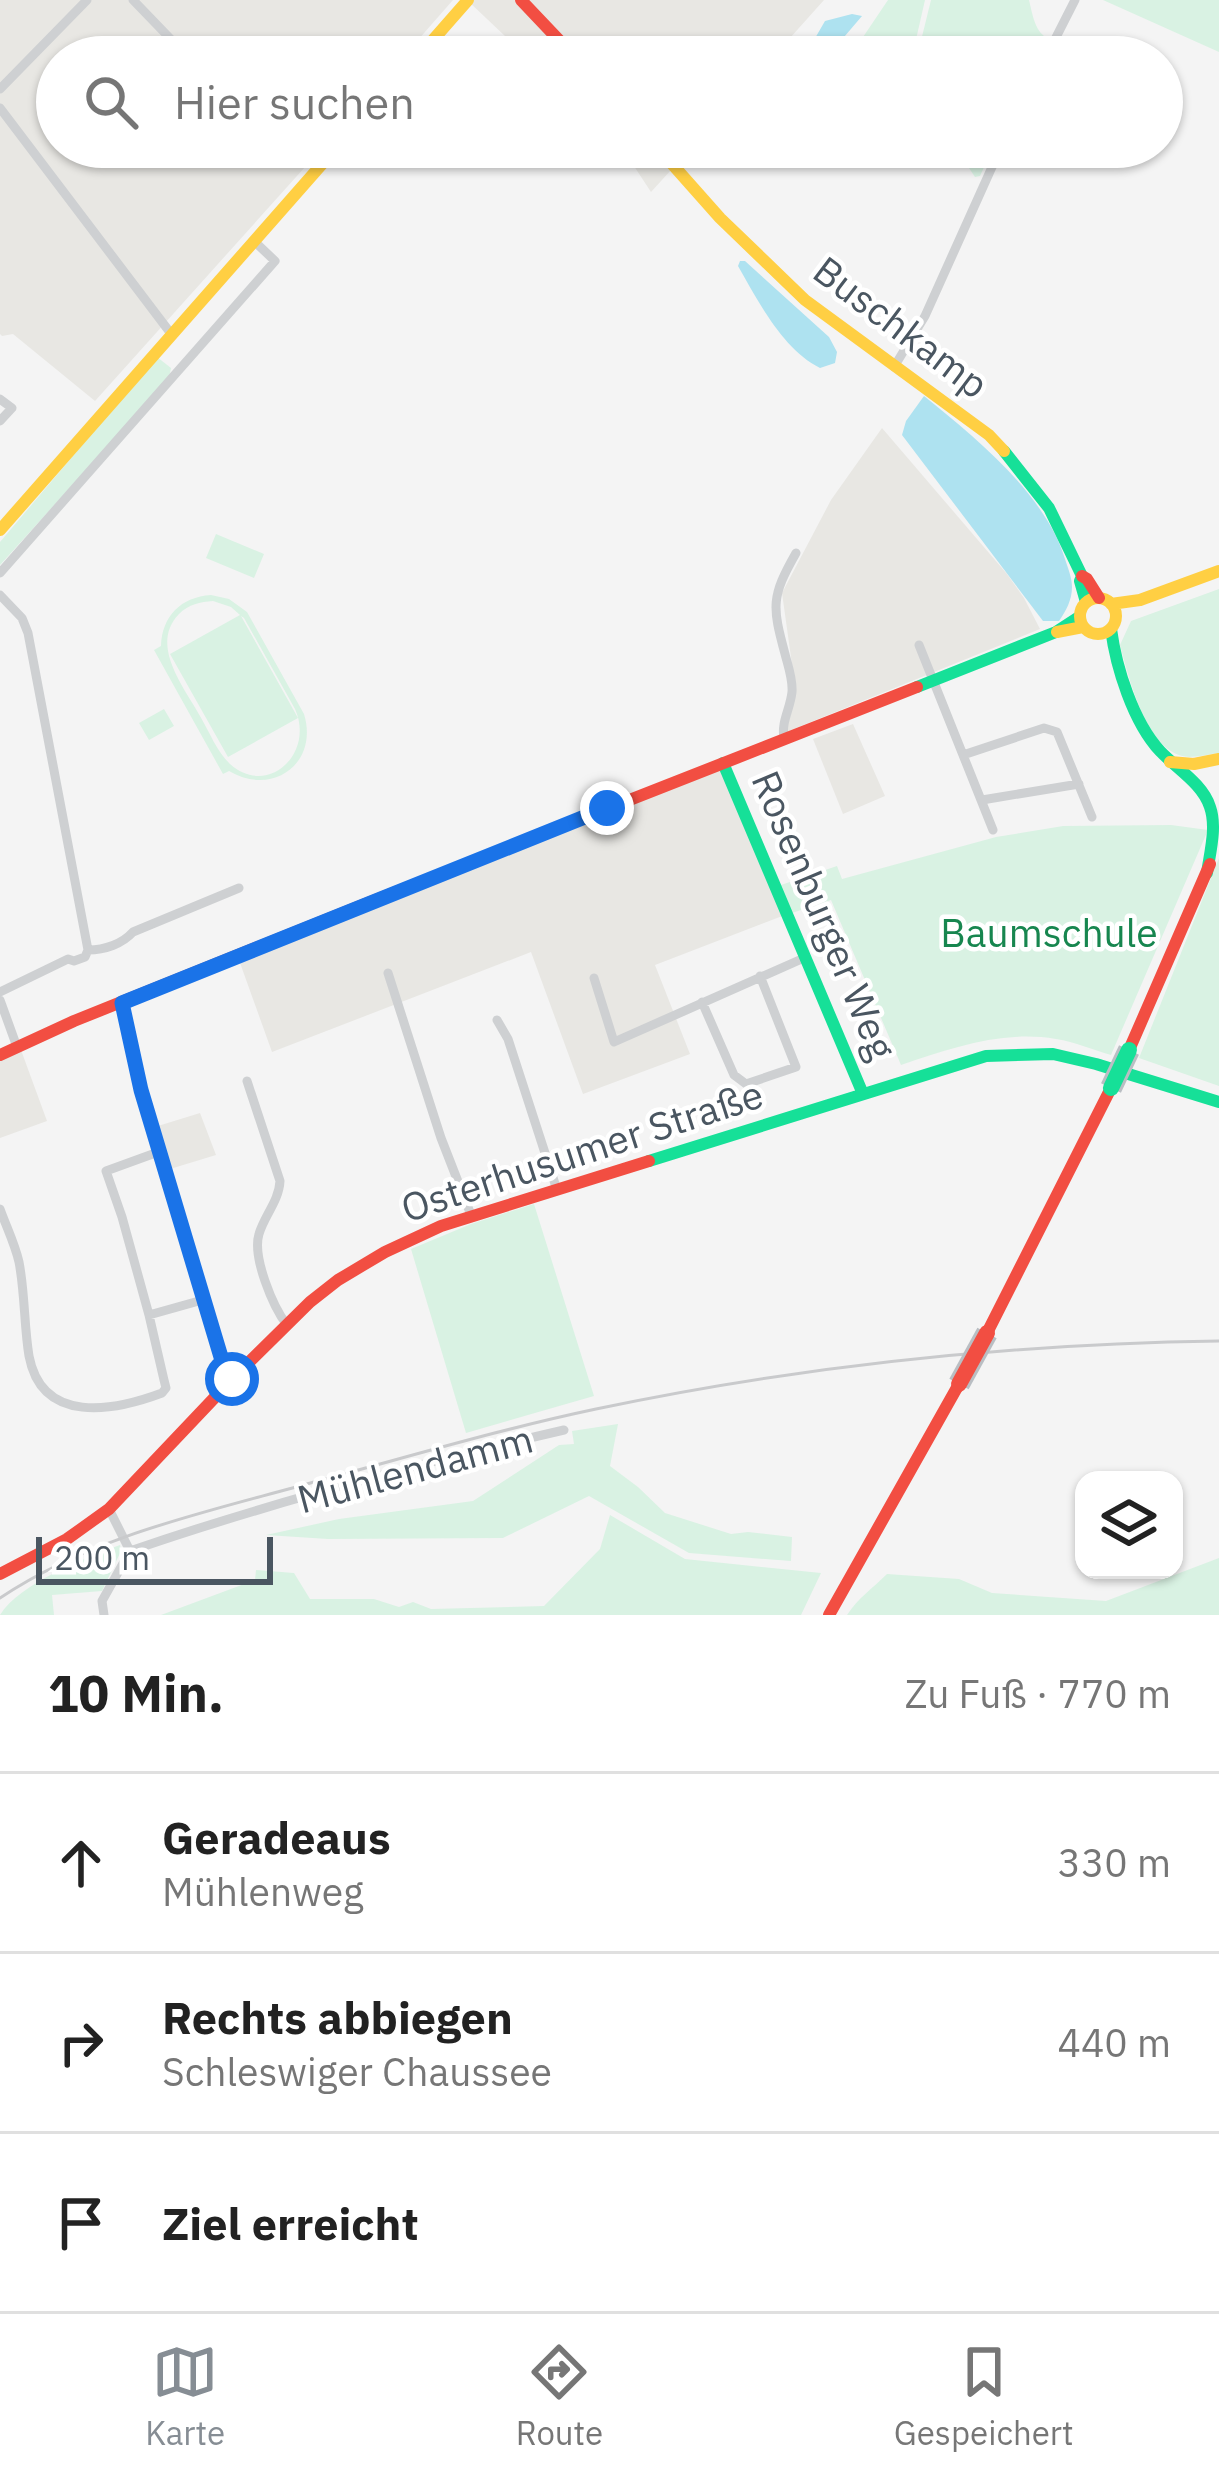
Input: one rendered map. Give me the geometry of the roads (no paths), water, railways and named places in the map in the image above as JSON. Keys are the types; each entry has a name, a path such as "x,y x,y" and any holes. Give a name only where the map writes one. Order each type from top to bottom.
{"main road":[{"path":"436,36 468,0"},
{"path":"521,0 555,36"},
{"path":"0,530 319,168"},
{"name":"Buschkamp","path":"675,168 805,300 989,435 1057,520 1087,579 1098,616"},
{"path":"9,1051 723,763 1219,571"},
{"path":"1098,616 1141,724 1170,762 1202,791 1211,808 1207,873"},
{"path":"1170,762 1219,759"},
{"name":"Rosenburger Weg","path":"723,763 863,1094"},
{"path":"829,1615 987,1333 1112,1088 1219,843"},
{"name":"Osterhusumer Straße","path":"0,1574 67,1539 109,1509 232,1379 338,1280 407,1241 471,1215 986,1056 1053,1054 1219,1102"}],"street":[{"path":"51,36 86,0"},
{"path":"133,0 168,36"},
{"path":"1057,36 1075,0"},
{"path":"0,89 36,52"},
{"path":"0,108 36,156"},
{"path":"45,168 172,335"},
{"path":"894,367 925,316 992,168"},
{"path":"0,573 275,261 254,241"},
{"path":"0,399 12,408 0,421"},
{"path":"784,739 782,725 792,692 775,597 796,553"},
{"path":"0,595 22,618 28,633 88,950 85,957 68,959 0,996 9,1051"},
{"path":"919,645 993,830"},
{"path":"963,755 1044,728 1057,732 1092,818"},
{"path":"982,800 1079,784"},
{"path":"88,950 126,940 133,932 239,888"},
{"path":"594,978 614,1042 804,958"},
{"path":"388,973 471,1215"},
{"path":"702,1002 734,1076 746,1084 796,1066 760,976"},
{"path":"122,1003 141,1090 224,1367 232,1379"},
{"path":"497,1019 508,1039 557,1190"},
{"path":"247,1081 280,1181 278,1196 259,1232 258,1255 278,1313 287,1325"},
{"path":"0,1209 19,1260 30,1360 50,1394 61,1402 94,1410 162,1393 166,1388 149,1315 106,1171 161,1151"},
{"path":"149,1315 206,1300"},
{"name":"Mühlendamm","path":"130,1551 340,1486 564,1430"},
{"path":"104,1615 102,1601 130,1551 109,1509"}],"water":[{"path":"862,16 845,36 816,36 825,21"},
{"path":"740,261 829,337 837,352 835,363 820,368 794,349 763,309 738,266"},
{"path":"924,396 1006,469 1042,512 1071,580 1070,601 1059,621 1043,621 902,435"}],"railway":[{"path":"0,1598 74,1558 152,1528 596,1409 750,1381 906,1360 1219,1341"}],"park label":[{"name":"Baumschule","path":"1049,933"}]}
